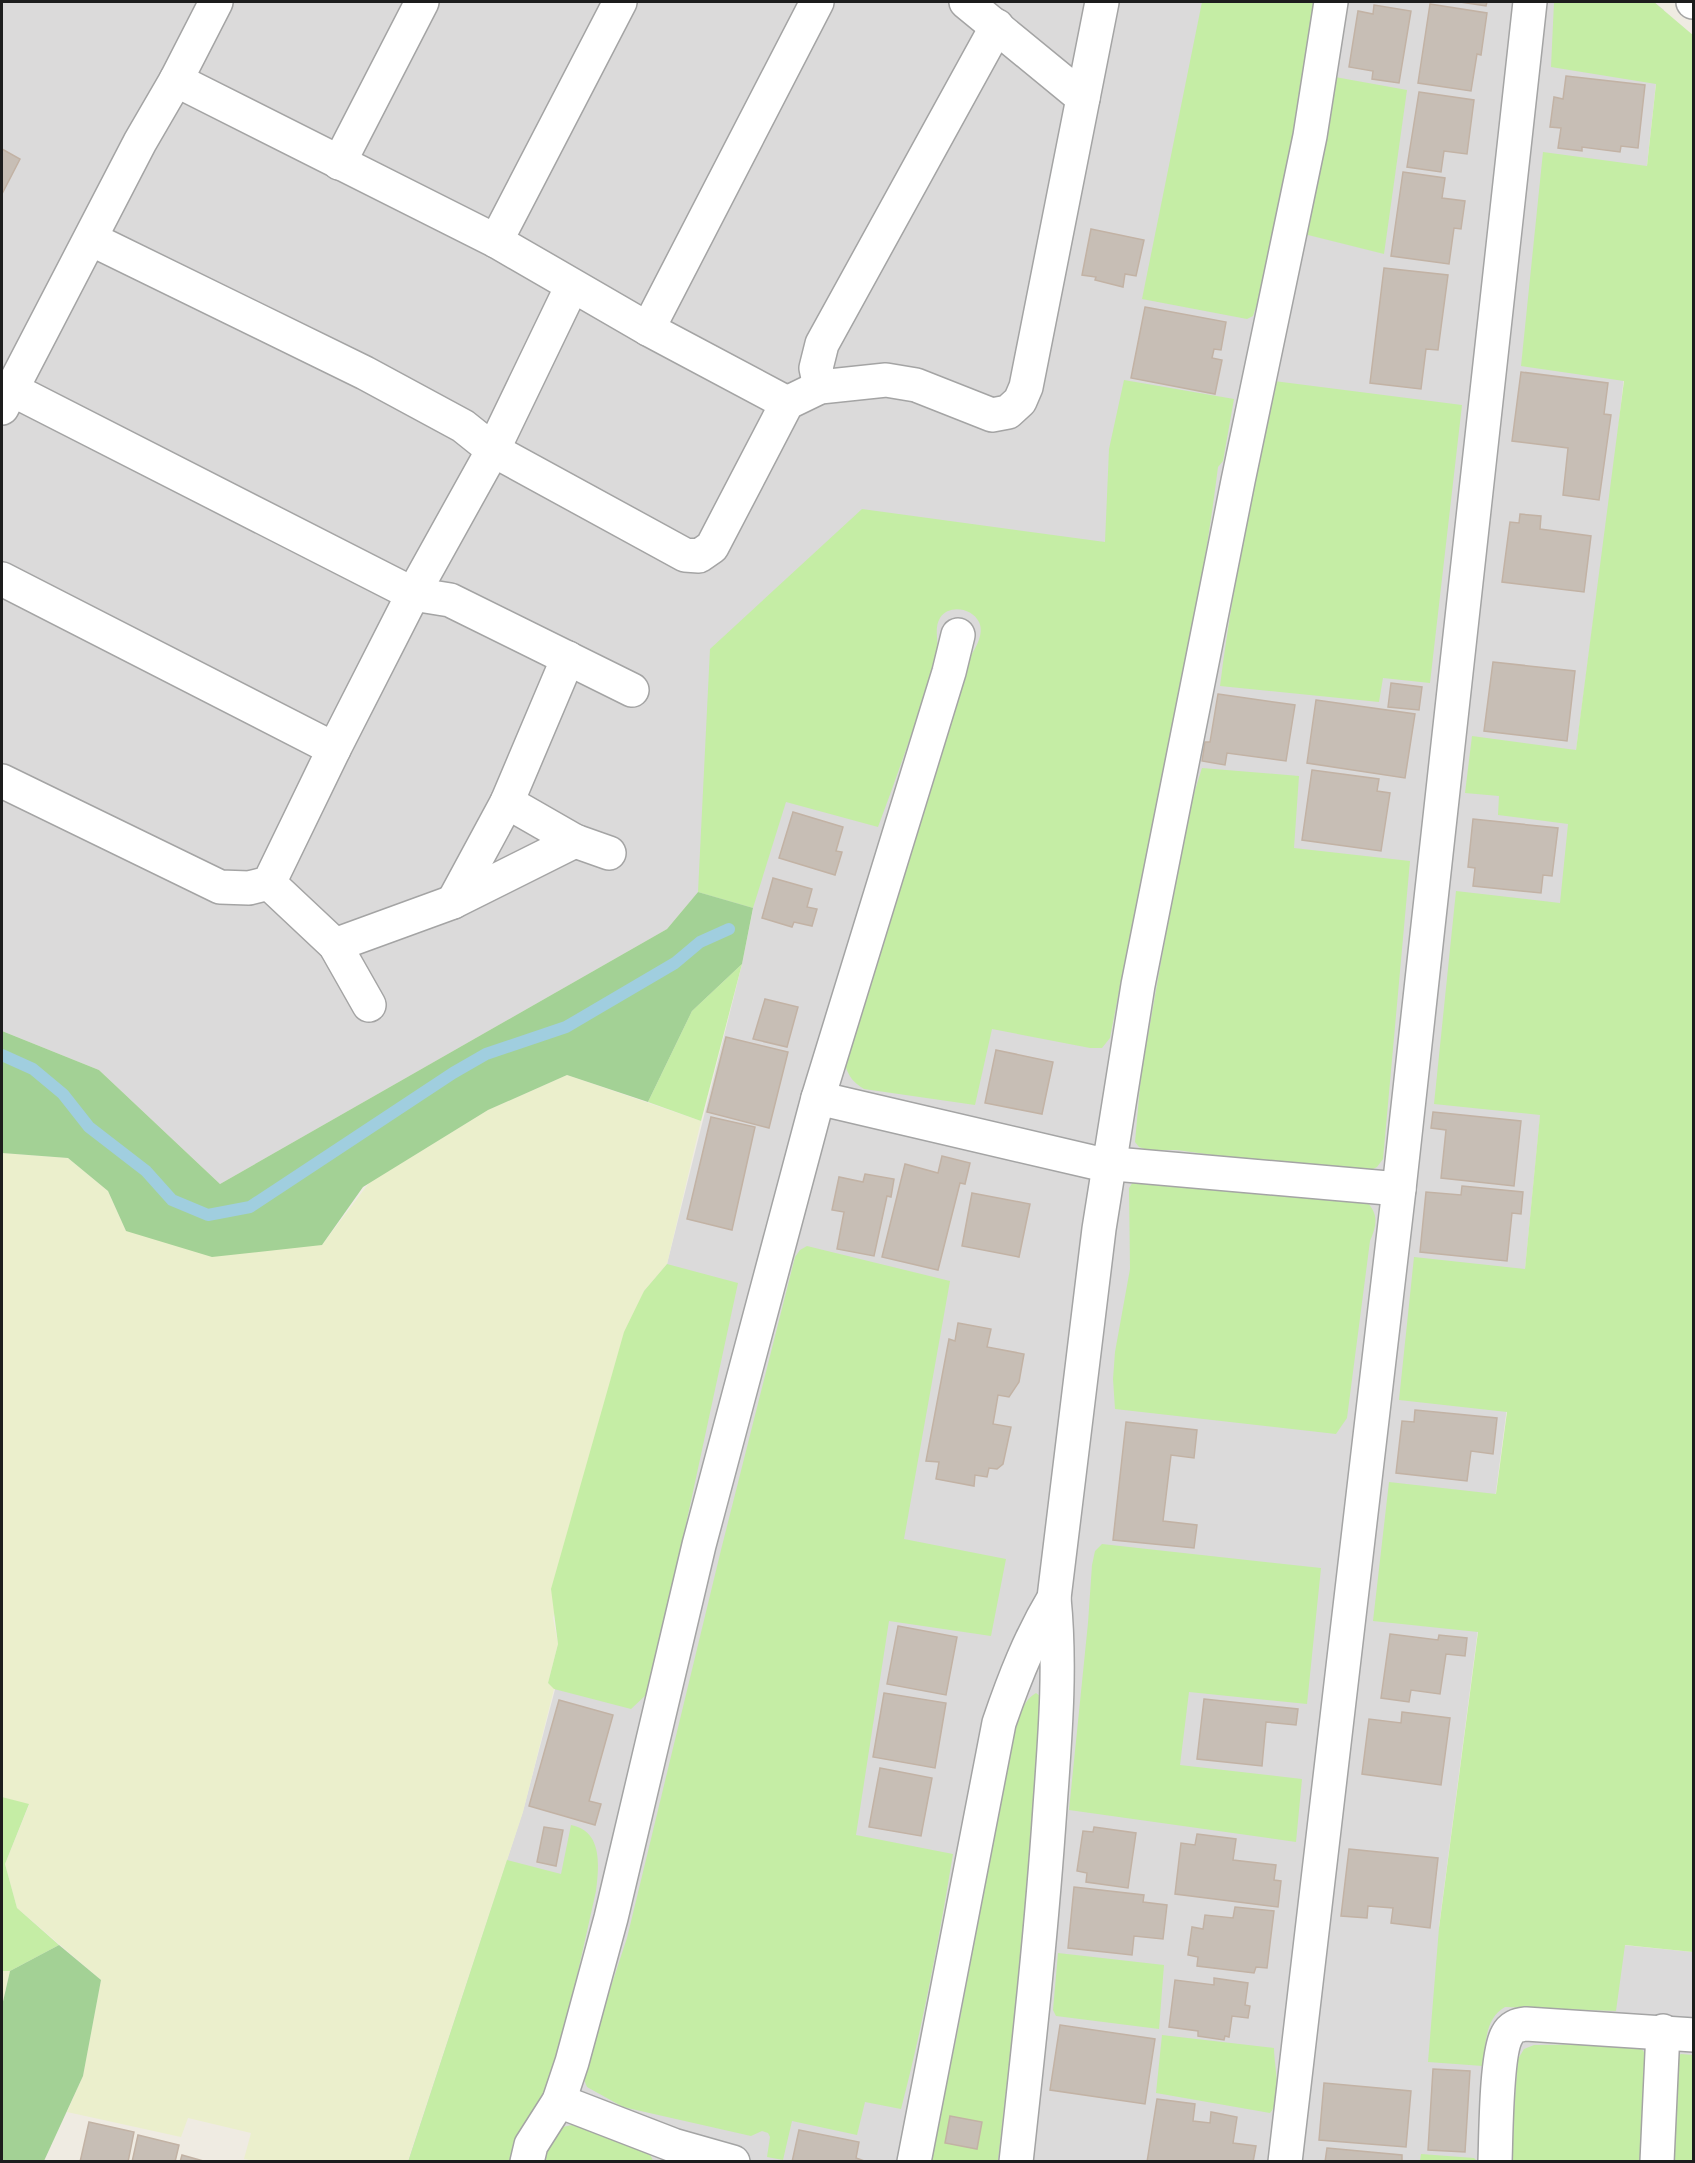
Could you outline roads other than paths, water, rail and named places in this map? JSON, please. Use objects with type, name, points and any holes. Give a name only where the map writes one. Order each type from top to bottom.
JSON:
[{"type":"street","points":[[216,2],[6,398],[413,594],[450,600],[632,690]]},
{"type":"street","points":[[339,163],[422,2]]},
{"type":"street","points":[[496,241],[620,2]]},
{"type":"street","points":[[648,329],[817,2]]},
{"type":"street","points":[[966,2],[1083,98]]},
{"type":"street","points":[[91,239],[365,373],[463,426],[493,450],[685,555],[699,556],[712,547],[787,403],[820,387],[886,380],[916,385],[992,415],[1008,412],[1020,401],[1026,387],[1102,2]]},
{"type":"street","points":[[1017,2162],[1044,1898],[1056,1729],[1058,1636],[1054,1598],[1099,1229],[1138,985],[1238,481],[1310,136],[1331,2]]},
{"type":"street","points":[[1285,2162],[1399,1189],[1530,2]]},
{"type":"street","points":[[820,387],[816,368],[822,344],[997,26]]},
{"type":"street","points":[[176,80],[496,241],[648,329],[787,403]]},
{"type":"street","points":[[269,883],[413,594],[493,450],[572,286]]},
{"type":"street","points":[[2,579],[334,749]]},
{"type":"street","points":[[526,2162],[531,2145],[559,2101],[572,2062],[611,1918],[699,1545],[818,1098],[949,672],[958,635]]},
{"type":"street","points":[[453,902],[507,802],[568,658]]},
{"type":"street","points":[[2,781],[220,887],[249,888],[269,883]]},
{"type":"street","points":[[507,802],[574,841],[609,853]]},
{"type":"street","points":[[335,945],[453,902],[574,841]]},
{"type":"street","points":[[269,883],[335,945],[369,1005]]},
{"type":"street","points":[[818,1098],[1074,1159],[1399,1189]]},
{"type":"street","points":[[914,2162],[999,1723],[1015,1676],[1039,1623],[1054,1598]]},
{"type":"street","points":[[1495,2162],[1503,2044],[1511,2029],[1519,2024],[1678,2033],[1657,2162]]},
{"type":"street","points":[[559,2101],[671,2153],[733,2162]]},
{"type":"waterway","points":[[2,1055],[33,1069],[63,1094],[89,1127],[146,1171],[172,1200],[208,1215],[250,1207],[453,1073],[486,1054],[566,1027],[675,963],[700,942],[729,929]]}]
